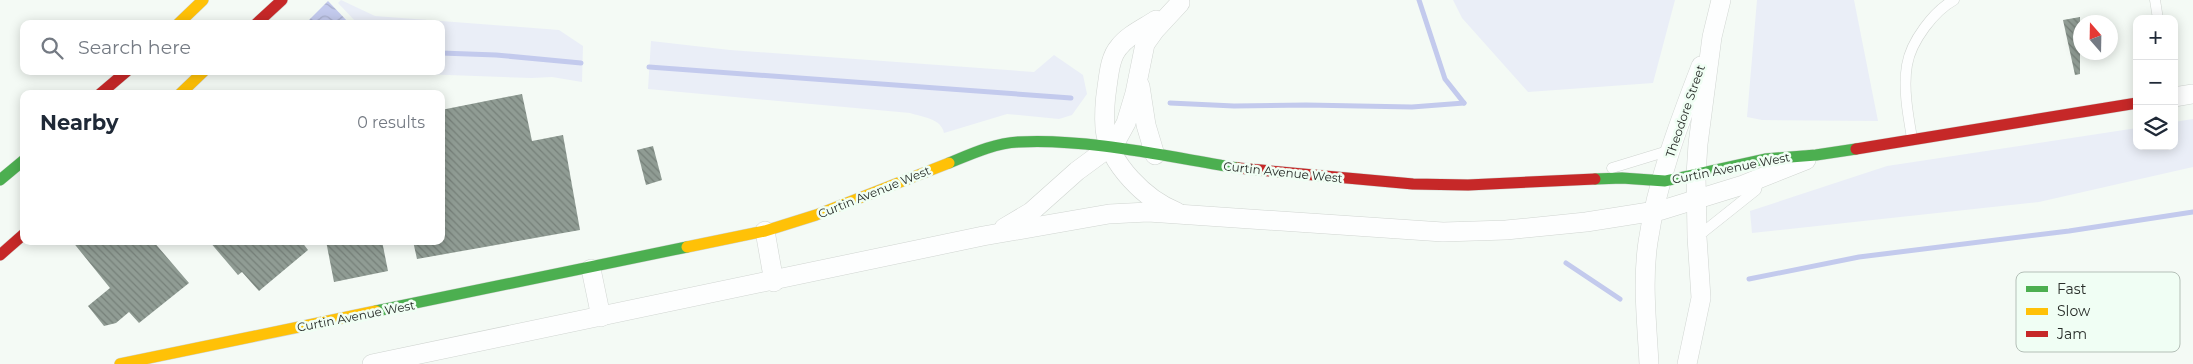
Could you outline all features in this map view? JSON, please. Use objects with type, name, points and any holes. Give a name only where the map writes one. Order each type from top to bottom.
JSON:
[{"type":"main road","points":[[182,20],[203,0]]},
{"type":"main road","points":[[260,20],[282,0]]},
{"type":"main road","points":[[105,90],[121,75]]},
{"type":"main road","points":[[184,90],[200,75]]},
{"type":"main road","name":"Curtin Avenue West","points":[[120,364],[591,269],[765,231],[816,215],[966,155],[1007,143],[1050,142],[1110,148],[1260,171],[1413,184],[1468,185],[1627,178],[1662,181],[1765,159],[1785,156],[1816,156],[2133,104]]},
{"type":"main road","points":[[0,180],[20,163]]},
{"type":"main road","points":[[0,256],[20,238]]},
{"type":"street","name":"Theodore Street","points":[[1649,364],[1646,285],[1648,243],[1654,212],[1671,150],[1712,37],[1721,0]]},
{"type":"street","points":[[1155,155],[1150,143],[1141,98],[1143,50],[1147,40],[1182,1]]},
{"type":"street","points":[[1182,1],[1131,36],[1116,51],[1109,72],[1105,107],[1105,129],[1110,148],[1125,171],[1141,189],[1167,207],[1190,216]]},
{"type":"street","name":"Theodore Street","points":[[1687,364],[1701,302],[1696,175],[1712,37]]},
{"type":"street","points":[[983,236],[1022,218],[1077,171],[1110,148],[1119,138],[1128,116],[1141,67]]},
{"type":"street","points":[[2178,96],[2193,94]]},
{"type":"street","name":"Curtin Avenue West","points":[[372,364],[774,282],[983,236],[1109,214],[1136,212],[1458,232],[1554,225],[1654,212],[1696,201],[1790,168],[1816,156]]},
{"type":"street","points":[[765,231],[774,282]]},
{"type":"street","points":[[591,269],[601,318]]},
{"type":"lane","points":[[1912,139],[1908,112],[1907,64],[1912,49],[1922,32],[1934,17],[1954,0]]},
{"type":"lane","points":[[2154,0],[2157,15]]},
{"type":"lane","points":[[1598,179],[1610,168],[1671,150]]},
{"type":"lane","points":[[1697,237],[1756,190],[1759,178]]},
{"type":"shaded area","points":[[341,0],[375,16],[428,20],[354,20],[338,3]]},
{"type":"shaded area","points":[[1453,0],[1675,0],[1653,83],[1528,92],[1462,18]]},
{"type":"shaded area","points":[[1757,0],[1854,0],[1878,121],[1762,120],[1747,117]]},
{"type":"shaded area","points":[[445,21],[559,30],[583,46],[582,82],[552,77],[445,75]]},
{"type":"shaded area","points":[[651,41],[730,50],[1034,72],[1054,55],[1083,75],[1087,94],[1072,115],[1059,119],[1007,114],[944,133],[935,121],[910,113],[648,89]]},
{"type":"shaded area","points":[[2193,119],[2193,167],[2039,202],[1752,233],[1750,211],[1887,166],[2133,129],[2133,150],[2178,150],[2178,121]]},
{"type":"water","points":[[328,1],[346,20],[309,20]]},
{"type":"building","points":[[2073,18],[2073,60],[2080,60],[2080,74],[2075,75],[2063,20]]},
{"type":"building","points":[[522,94],[532,141],[563,135],[580,230],[417,259],[414,245],[445,245],[445,109]]},
{"type":"building","points":[[653,146],[662,180],[646,185],[637,150]]},
{"type":"building","points":[[75,245],[156,245],[189,283],[139,323],[129,312],[116,323],[104,326],[88,306],[110,288]]},
{"type":"building","points":[[212,245],[304,245],[308,250],[259,291],[242,272],[238,275]]},
{"type":"building","points":[[327,245],[383,245],[388,271],[334,282]]},
{"type":"waterway","points":[[1419,0],[1445,79],[1464,103]]},
{"type":"waterway","points":[[445,53],[496,55],[581,63]]},
{"type":"waterway","points":[[649,67],[1071,98]]},
{"type":"waterway","points":[[1170,103],[1234,106],[1412,107],[1464,103]]},
{"type":"waterway","points":[[1749,279],[1859,257],[2069,231],[2193,212]]},
{"type":"waterway","points":[[1566,263],[1620,299]]},
{"type":"traffic: fast","points":[[949,163],[1001,144],[1044,142],[1128,149],[1238,168]]},
{"type":"traffic: fast","points":[[1595,179],[1622,178],[1665,181],[1765,159],[1816,155],[1856,149]]},
{"type":"traffic: fast","points":[[0,180],[20,163]]},
{"type":"traffic: fast","points":[[376,311],[687,247]]},
{"type":"traffic: slow","points":[[182,20],[203,0]]},
{"type":"traffic: slow","points":[[184,90],[200,75]]},
{"type":"traffic: slow","points":[[687,247],[765,231],[816,215],[949,163]]},
{"type":"traffic: slow","points":[[120,364],[376,311]]},
{"type":"traffic: jam","points":[[260,20],[282,0]]},
{"type":"traffic: jam","points":[[105,90],[122,75]]},
{"type":"traffic: jam","points":[[1856,149],[2133,104]]},
{"type":"traffic: jam","points":[[1238,168],[1413,184],[1468,185],[1595,179]]},
{"type":"traffic: jam","points":[[0,255],[20,238]]}]
